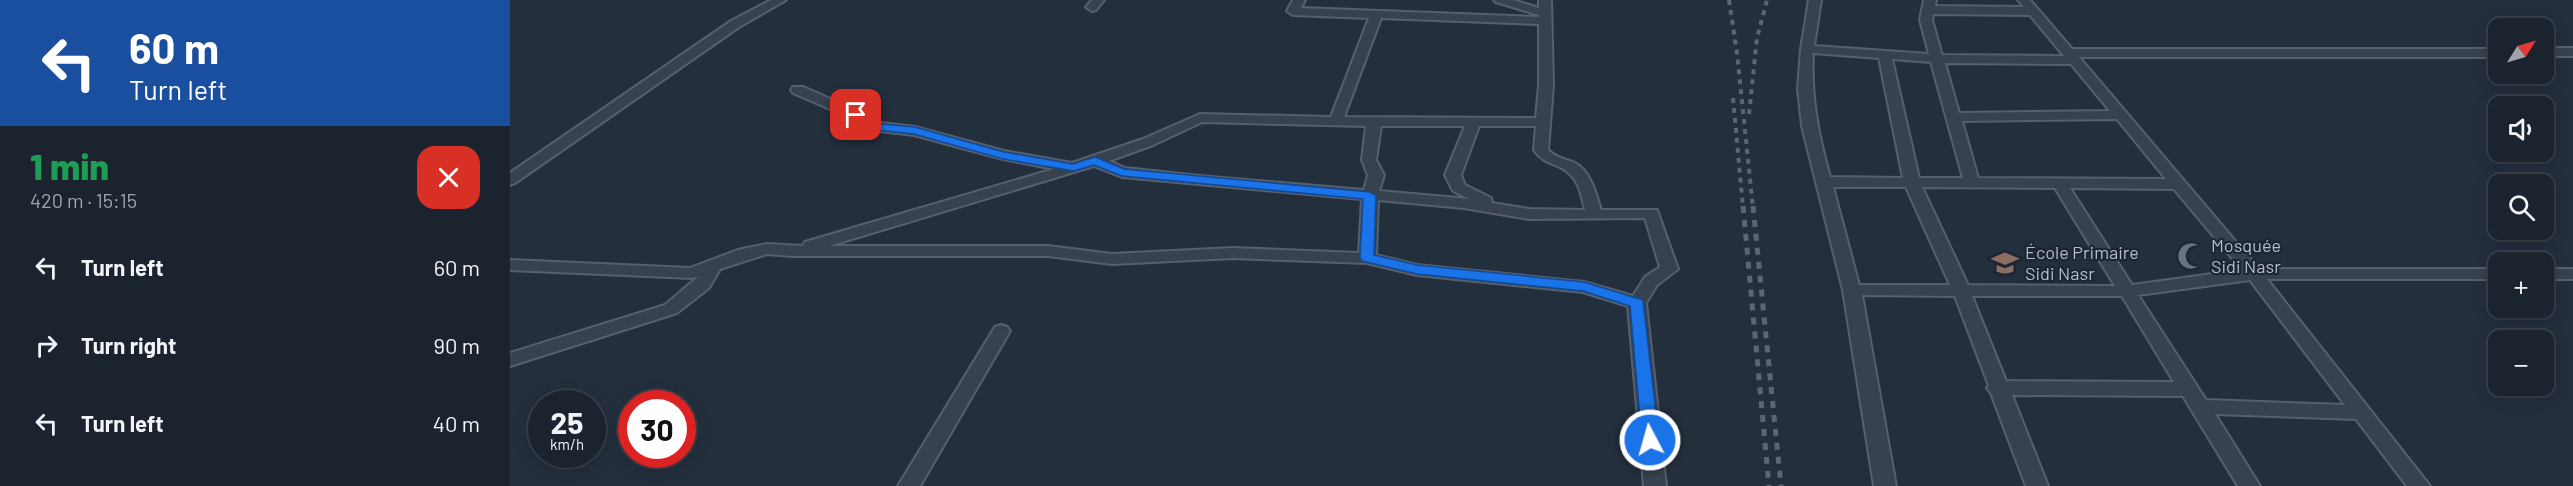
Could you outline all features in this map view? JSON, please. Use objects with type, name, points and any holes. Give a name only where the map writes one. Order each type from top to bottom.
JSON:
[{"type":"street","points":[[510,180],[735,24],[780,0]]},
{"type":"street","points":[[1299,0],[1293,11],[1376,14],[1545,11]]},
{"type":"street","points":[[1500,0],[1545,11]]},
{"type":"street","points":[[1815,0],[1807,49],[1805,88],[1809,126],[1852,290],[1885,486]]},
{"type":"street","points":[[1972,183],[1956,117],[1926,20],[1928,5],[2029,5],[2253,274],[2419,486]]},
{"type":"street","points":[[1545,11],[1546,85],[1541,150],[1543,154],[1579,174],[1595,215]]},
{"type":"street","points":[[1336,121],[1376,14]]},
{"type":"street","points":[[1807,49],[1938,59],[2488,53]]},
{"type":"street","points":[[2554,52],[2573,52]]},
{"type":"street","points":[[1885,56],[1912,183],[1961,289],[1997,388],[2037,486]]},
{"type":"street","points":[[798,90],[856,115],[868,126],[915,131],[993,153],[1074,167]]},
{"type":"street","points":[[1956,117],[2119,115]]},
{"type":"street","points":[[793,251],[1095,161],[1148,142],[1200,118],[1374,122],[1542,122]]},
{"type":"street","points":[[1366,258],[1370,196],[1377,175],[1369,160],[1374,122]]},
{"type":"street","points":[[1474,122],[1453,176],[1458,188],[1466,193],[1529,214],[1652,213],[1669,269],[1651,281],[1637,303],[1655,486]]},
{"type":"street","points":[[1095,161],[1122,172],[1510,209]]},
{"type":"street","points":[[1822,182],[2177,184]]},
{"type":"street","points":[[2059,182],[2249,486]]},
{"type":"street","points":[[510,265],[692,273],[767,249],[793,251],[1048,251],[1112,259],[1233,253],[1366,258],[1417,270],[1584,287],[1637,303]]},
{"type":"street","points":[[510,360],[671,309],[704,284],[713,266]]},
{"type":"street","points":[[1852,290],[2127,291],[2253,274],[2488,274]]},
{"type":"street","points":[[2554,274],[2573,274]]},
{"type":"street","points":[[909,486],[1001,331]]},
{"type":"street","points":[[1997,388],[2187,390]]},
{"type":"street","points":[[2199,407],[2361,412]]},
{"type":"railway","points":[[1729,0],[1737,53],[1753,208]]},
{"type":"railway","points":[[1749,114],[1757,38],[1767,0]]},
{"type":"railway","points":[[1733,98],[1743,208]]},
{"type":"railway","points":[[1743,206],[1769,486]]},
{"type":"railway","points":[[1753,206],[1781,486]]},
{"type":"place","name":"Mosquée Sidi Nasr","points":[[2191,256]]},
{"type":"place","name":"École Primaire Sidi Nasr","points":[[2005,263]]},
{"type":"route","points":[[856,115],[868,126],[915,131],[1003,155],[1074,167],[1095,161],[1112,170],[1122,172],[1370,196],[1366,258],[1417,270],[1584,287],[1637,303],[1650,440]]}]
